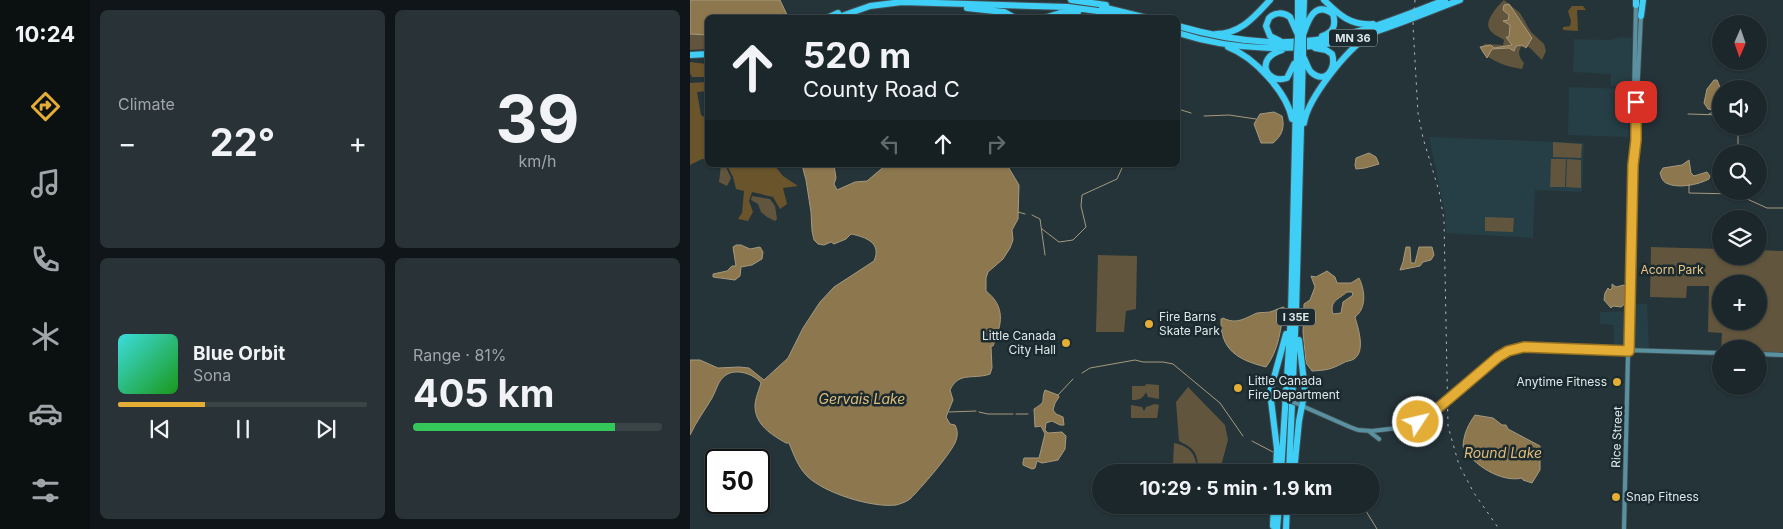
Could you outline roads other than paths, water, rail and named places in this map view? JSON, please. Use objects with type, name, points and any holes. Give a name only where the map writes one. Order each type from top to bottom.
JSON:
[{"type":"highway","points":[[836,15],[866,5],[897,0]]},
{"type":"highway","points":[[938,0],[1085,5],[1110,8],[1136,15]]},
{"type":"highway","points":[[844,15],[879,4],[947,0]]},
{"type":"highway","points":[[1071,0],[1116,8],[1138,15]]},
{"type":"highway","points":[[1200,33],[1222,34],[1237,30],[1249,22],[1270,0]]},
{"type":"highway","name":"I 35E","points":[[1282,464],[1293,313],[1301,136],[1301,55],[1298,0]]},
{"type":"highway","name":"I 35E","points":[[1300,34],[1304,0]]},
{"type":"highway","points":[[1324,0],[1338,14],[1352,22],[1372,24],[1394,22]]},
{"type":"highway","name":"MN 36","points":[[1180,34],[1213,42],[1254,47],[1309,44],[1354,38],[1446,0]]},
{"type":"highway","name":"MN 36","points":[[1394,22],[1460,0]]},
{"type":"highway","points":[[915,1],[1068,7],[1117,15]]},
{"type":"highway","points":[[915,1],[1004,12],[1010,15]]},
{"type":"highway","points":[[1638,1],[1641,16]]},
{"type":"highway","points":[[1293,45],[1276,40],[1270,36],[1267,30],[1267,22],[1271,16],[1277,13],[1287,15],[1300,34],[1313,12],[1318,9],[1324,9],[1333,14],[1334,30],[1309,44]]},
{"type":"highway","points":[[1053,15],[1074,11],[1117,15]]},
{"type":"highway","points":[[1301,136],[1305,117],[1312,99],[1353,49],[1370,36],[1394,22]]},
{"type":"highway","name":"MN 36","points":[[1180,27],[1200,33],[1244,41],[1293,45]]},
{"type":"highway","points":[[1213,42],[1243,54],[1280,90],[1288,103],[1291,113],[1295,142]]},
{"type":"highway","points":[[1293,45],[1274,53],[1268,58],[1265,66],[1271,77],[1277,80],[1287,78],[1301,55],[1314,74],[1324,76],[1332,71],[1334,65],[1332,54],[1309,44]]},
{"type":"highway","name":"I 35E","points":[[1289,464],[1295,142],[1301,55]]},
{"type":"highway","points":[[690,56],[705,57]]},
{"type":"highway","points":[[1276,464],[1277,449],[1270,392],[1293,313]]},
{"type":"highway","points":[[1293,313],[1304,382],[1295,464]]},
{"type":"highway","points":[[1273,529],[1274,514]]},
{"type":"highway","points":[[1278,529],[1279,514]]},
{"type":"main road","name":"Rice Street","points":[[1624,529],[1633,94],[1638,1]]},
{"type":"main road","name":"Rice Street","points":[[1633,165],[1636,140],[1641,16]]},
{"type":"main road","points":[[1365,431],[1402,427],[1423,419],[1498,357],[1508,351],[1528,347],[1712,353]]},
{"type":"main road","points":[[1767,354],[1783,355]]},
{"type":"main road","points":[[1270,392],[1350,427],[1373,433],[1379,439]]},
{"type":"water","points":[[690,0],[780,0],[787,15],[705,15],[705,35],[690,34]]},
{"type":"water","points":[[1509,4],[1532,38],[1526,48],[1522,45],[1516,46],[1514,51],[1509,48],[1492,49],[1487,58],[1480,47],[1491,45],[1494,48],[1512,45],[1506,37],[1509,37],[1510,25],[1503,21],[1508,20],[1509,15],[1503,10],[1504,5]]},
{"type":"water","points":[[1712,83],[1712,110],[1708,109],[1704,103],[1707,89]]},
{"type":"water","points":[[1274,112],[1282,116],[1282,131],[1273,143],[1261,143],[1254,124],[1260,114]]},
{"type":"water","points":[[1369,153],[1376,157],[1379,164],[1356,169],[1356,158]]},
{"type":"water","points":[[1689,160],[1691,173],[1694,176],[1707,172],[1710,176],[1709,179],[1682,186],[1671,185],[1664,181],[1660,173],[1663,168],[1682,165]]},
{"type":"water","name":"Gervais Lake","points":[[803,167],[834,167],[836,178],[834,184],[837,190],[855,182],[867,181],[884,167],[1008,167],[1019,185],[1018,219],[1012,230],[1013,240],[1003,259],[988,272],[986,278],[986,291],[997,303],[1000,316],[999,330],[993,346],[991,346],[992,368],[990,374],[962,378],[954,384],[950,390],[953,400],[946,417],[950,424],[956,427],[957,438],[955,443],[941,464],[915,494],[898,505],[874,504],[849,498],[825,488],[807,476],[799,465],[789,443],[770,433],[761,424],[756,413],[755,403],[761,383],[745,373],[730,373],[721,379],[690,435],[690,360],[700,360],[718,368],[749,368],[764,380],[788,358],[803,328],[820,302],[834,287],[874,261],[876,250],[874,245],[862,237],[851,234],[846,239],[834,244],[831,242],[824,245],[818,244],[814,240]]},
{"type":"water","points":[[736,245],[750,249],[760,247],[763,252],[762,259],[752,265],[741,267],[740,276],[735,280],[713,277],[713,274],[727,271],[732,266],[736,266],[733,247]]},
{"type":"water","points":[[1406,247],[1410,247],[1411,263],[1415,263],[1419,247],[1432,247],[1434,255],[1431,260],[1423,262],[1420,266],[1400,270]]},
{"type":"water","points":[[1327,271],[1335,277],[1337,283],[1351,283],[1359,278],[1363,288],[1364,299],[1362,309],[1355,317],[1360,339],[1358,355],[1353,360],[1331,368],[1312,371],[1306,363],[1303,332],[1304,304],[1310,300],[1315,287],[1311,276],[1316,277]],"holes":[[[1347,292],[1352,292],[1353,295],[1343,302],[1341,313],[1333,314],[1332,306],[1334,303]]]},
{"type":"water","points":[[1612,284],[1616,287],[1624,285],[1626,287],[1626,303],[1621,307],[1613,306],[1611,308],[1604,300],[1605,293],[1608,288],[1610,290],[1612,288]]},
{"type":"water","points":[[1284,307],[1277,346],[1266,367],[1239,357],[1227,346],[1221,330],[1221,319],[1237,321],[1257,313],[1271,312]]},
{"type":"water","points":[[1045,390],[1058,395],[1059,397],[1053,410],[1056,414],[1063,417],[1064,425],[1052,421],[1046,423],[1045,430],[1048,433],[1062,432],[1066,436],[1065,449],[1058,460],[1042,463],[1037,461],[1035,468],[1032,469],[1023,465],[1023,462],[1024,458],[1039,458],[1045,434],[1041,426],[1035,427],[1034,409],[1041,404]]},
{"type":"water","name":"Round Lake","points":[[1475,415],[1493,418],[1502,425],[1506,425],[1508,429],[1540,446],[1540,470],[1532,483],[1522,478],[1506,478],[1488,471],[1467,453],[1463,446],[1464,437]]},
{"type":"waterway","points":[[1180,110],[1191,113]]},
{"type":"waterway","points":[[1688,114],[1712,115]]},
{"type":"waterway","points":[[1204,116],[1229,115],[1256,119]]},
{"type":"waterway","points":[[1738,135],[1738,145]]},
{"type":"waterway","points":[[1042,229],[1059,242],[1073,240],[1086,227],[1081,206],[1082,195],[1117,179],[1122,167]]},
{"type":"waterway","points":[[1689,185],[1689,193],[1736,194],[1767,208],[1783,208]]},
{"type":"waterway","points":[[1018,212],[1025,214]]},
{"type":"waterway","points":[[1032,215],[1040,219],[1045,255]]},
{"type":"waterway","points":[[1082,373],[1090,368],[1135,360],[1173,364],[1220,403],[1243,436]]},
{"type":"waterway","points":[[1058,395],[1073,379]]},
{"type":"waterway","points":[[949,412],[976,411]]},
{"type":"waterway","points":[[979,412],[1013,414]]},
{"type":"waterway","points":[[1016,414],[1028,414]]},
{"type":"waterway","points":[[1252,441],[1273,452]]},
{"type":"waterway","points":[[1368,514],[1377,529]]},
{"type":"railway","points":[[1415,0],[1413,25],[1418,113],[1423,138],[1439,191],[1444,220],[1448,426],[1459,465],[1474,493],[1499,529]]},
{"type":"place","name":"Fire Barns Skate Park","points":[[1149,324]]},
{"type":"place","name":"Little Canada City Hall","points":[[1066,343]]},
{"type":"place","name":"Anytime Fitness","points":[[1617,382]]},
{"type":"place","name":"Little Canada Fire Department","points":[[1238,388]]},
{"type":"place","name":"Snap Fitness","points":[[1616,497]]},
{"type":"park label","name":"Acorn Park","points":[[1672,270]]}]
